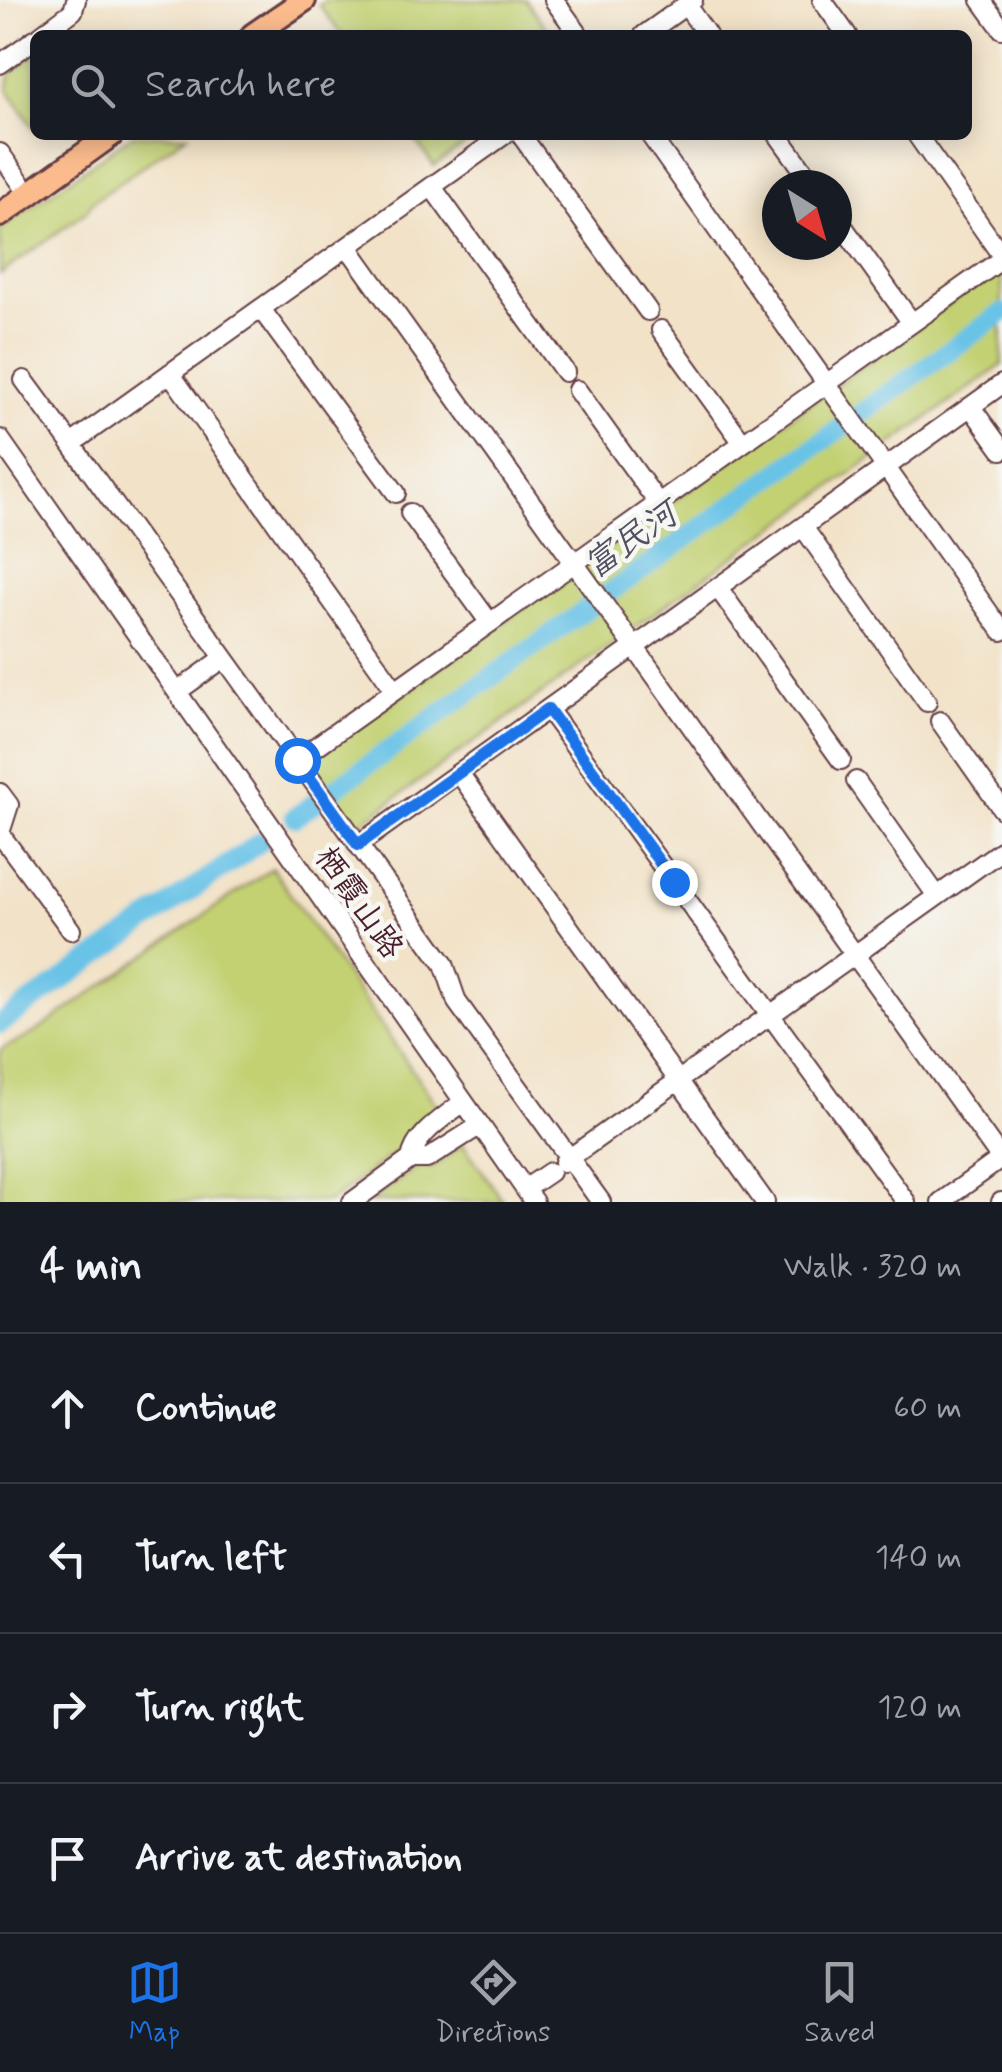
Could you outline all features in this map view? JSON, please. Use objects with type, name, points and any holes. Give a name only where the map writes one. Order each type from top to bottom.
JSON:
[{"type":"main road","points":[[243,30],[286,0]]},
{"type":"main road","points":[[261,30],[304,0]]},
{"type":"main road","points":[[0,215],[88,140]]},
{"type":"main road","points":[[0,201],[103,140]]},
{"type":"street","points":[[48,30],[74,11],[76,0]]},
{"type":"street","points":[[554,0],[575,30]]},
{"type":"street","points":[[822,0],[843,30]]},
{"type":"street","points":[[981,0],[1002,29]]},
{"type":"street","points":[[651,30],[689,2],[705,30]]},
{"type":"street","points":[[0,64],[30,43]]},
{"type":"street","points":[[72,444],[497,140]]},
{"type":"street","points":[[525,140],[648,311]]},
{"type":"street","points":[[654,140],[1002,630]]},
{"type":"street","points":[[782,140],[803,170]]},
{"type":"street","points":[[297,760],[1002,258],[920,140]]},
{"type":"street","points":[[0,153],[26,189]]},
{"type":"street","points":[[432,187],[564,372]]},
{"type":"street","points":[[852,239],[912,324]]},
{"type":"street","points":[[348,247],[1001,1159],[941,1202]]},
{"type":"street","points":[[261,308],[396,493]]},
{"type":"street","points":[[661,330],[742,443]]},
{"type":"street","points":[[170,373],[395,690]]},
{"type":"street","points":[[24,380],[444,964],[457,1002],[561,1164],[601,1202]]},
{"type":"street","points":[[358,845],[1002,384]]},
{"type":"street","points":[[577,390],[658,503]]},
{"type":"street","points":[[970,407],[1002,450]]},
{"type":"street","name":"栖霞山路","points":[[0,439],[529,1196]]},
{"type":"street","points":[[410,513],[490,622]]},
{"type":"street","points":[[803,527],[926,702]]},
{"type":"street","points":[[718,588],[841,760]]},
{"type":"street","points":[[178,691],[224,658]]},
{"type":"street","points":[[548,709],[674,882]]},
{"type":"street","points":[[940,721],[1002,809]]},
{"type":"street","points":[[458,773],[764,1202]]},
{"type":"street","points":[[856,782],[937,896]]},
{"type":"street","points":[[0,793],[9,805],[0,834],[71,930]]},
{"type":"street","points":[[529,1196],[561,1164],[1000,855]]},
{"type":"street","points":[[687,900],[906,1202]]},
{"type":"street","points":[[410,1159],[423,1136],[463,1102]]},
{"type":"street","points":[[352,1202],[410,1159],[427,1159],[480,1126]]},
{"type":"green space","points":[[326,0],[526,0],[547,30],[338,30],[319,5]]},
{"type":"green space","points":[[30,58],[30,123],[8,90],[10,74]]},
{"type":"green space","points":[[125,140],[180,140],[0,274],[0,229]]},
{"type":"green space","points":[[416,140],[471,140],[434,166]]},
{"type":"green space","points":[[1002,266],[1002,365],[358,825],[350,821],[313,767],[319,754]]},
{"type":"green space","points":[[272,868],[437,1106],[399,1149],[330,1202],[0,1202],[0,1050],[34,1033]]},
{"type":"green space","points":[[463,1144],[504,1202],[370,1202],[419,1165],[432,1168]]},
{"type":"waterway","name":"富民河","points":[[295,817],[1002,313]]},
{"type":"waterway","name":"富民河","points":[[0,1024],[260,842]]},
{"type":"route","points":[[297,760],[358,845],[548,709],[674,882]]}]
